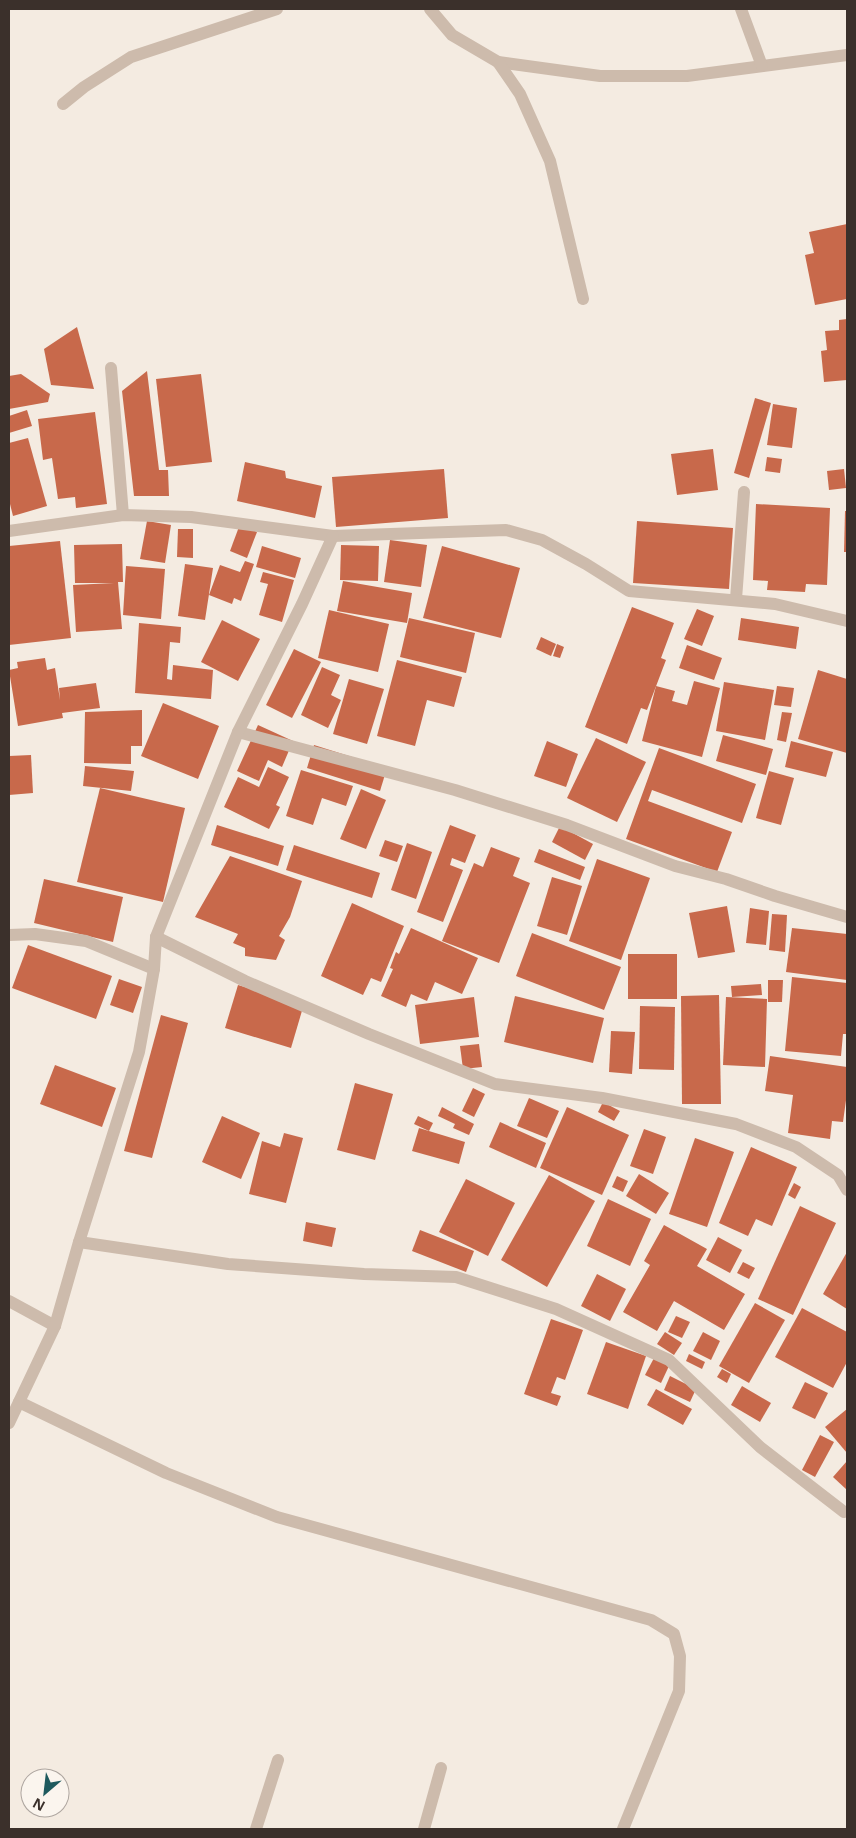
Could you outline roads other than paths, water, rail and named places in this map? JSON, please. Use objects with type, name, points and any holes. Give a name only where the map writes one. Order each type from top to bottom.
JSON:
[{"type":"street","points":[[63,104],[84,86],[131,57],[277,9]]},
{"type":"street","points":[[430,9],[452,35],[498,62],[600,76],[687,76],[847,55]]},
{"type":"street","points":[[741,9],[762,66]]},
{"type":"street","points":[[498,62],[520,94],[550,161],[583,299]]},
{"type":"street","points":[[111,368],[124,515]]},
{"type":"street","points":[[736,599],[744,492]]},
{"type":"street","points":[[9,532],[124,515],[192,517],[333,536],[506,530],[542,540],[586,564],[628,591],[736,599],[775,604],[847,621]]},
{"type":"street","points":[[9,1423],[55,1326],[79,1242],[139,1052],[154,969],[156,937],[238,732],[302,604],[333,536]]},
{"type":"street","points":[[238,732],[454,790],[567,825],[675,866],[726,879],[775,896],[847,917]]},
{"type":"street","points":[[9,935],[35,934],[86,941],[154,969]]},
{"type":"street","points":[[156,937],[245,981],[369,1034],[495,1084],[602,1098],[736,1124],[796,1147],[838,1175],[847,1190]]},
{"type":"street","points":[[79,1242],[228,1264],[364,1274],[456,1277],[556,1309],[669,1360],[760,1447],[844,1512]]},
{"type":"street","points":[[9,1301],[55,1326]]},
{"type":"street","points":[[19,1402],[166,1473],[277,1517],[651,1620],[674,1634],[680,1656],[679,1691],[623,1829]]},
{"type":"street","points":[[256,1829],[278,1760]]},
{"type":"street","points":[[424,1829],[441,1768]]}]
